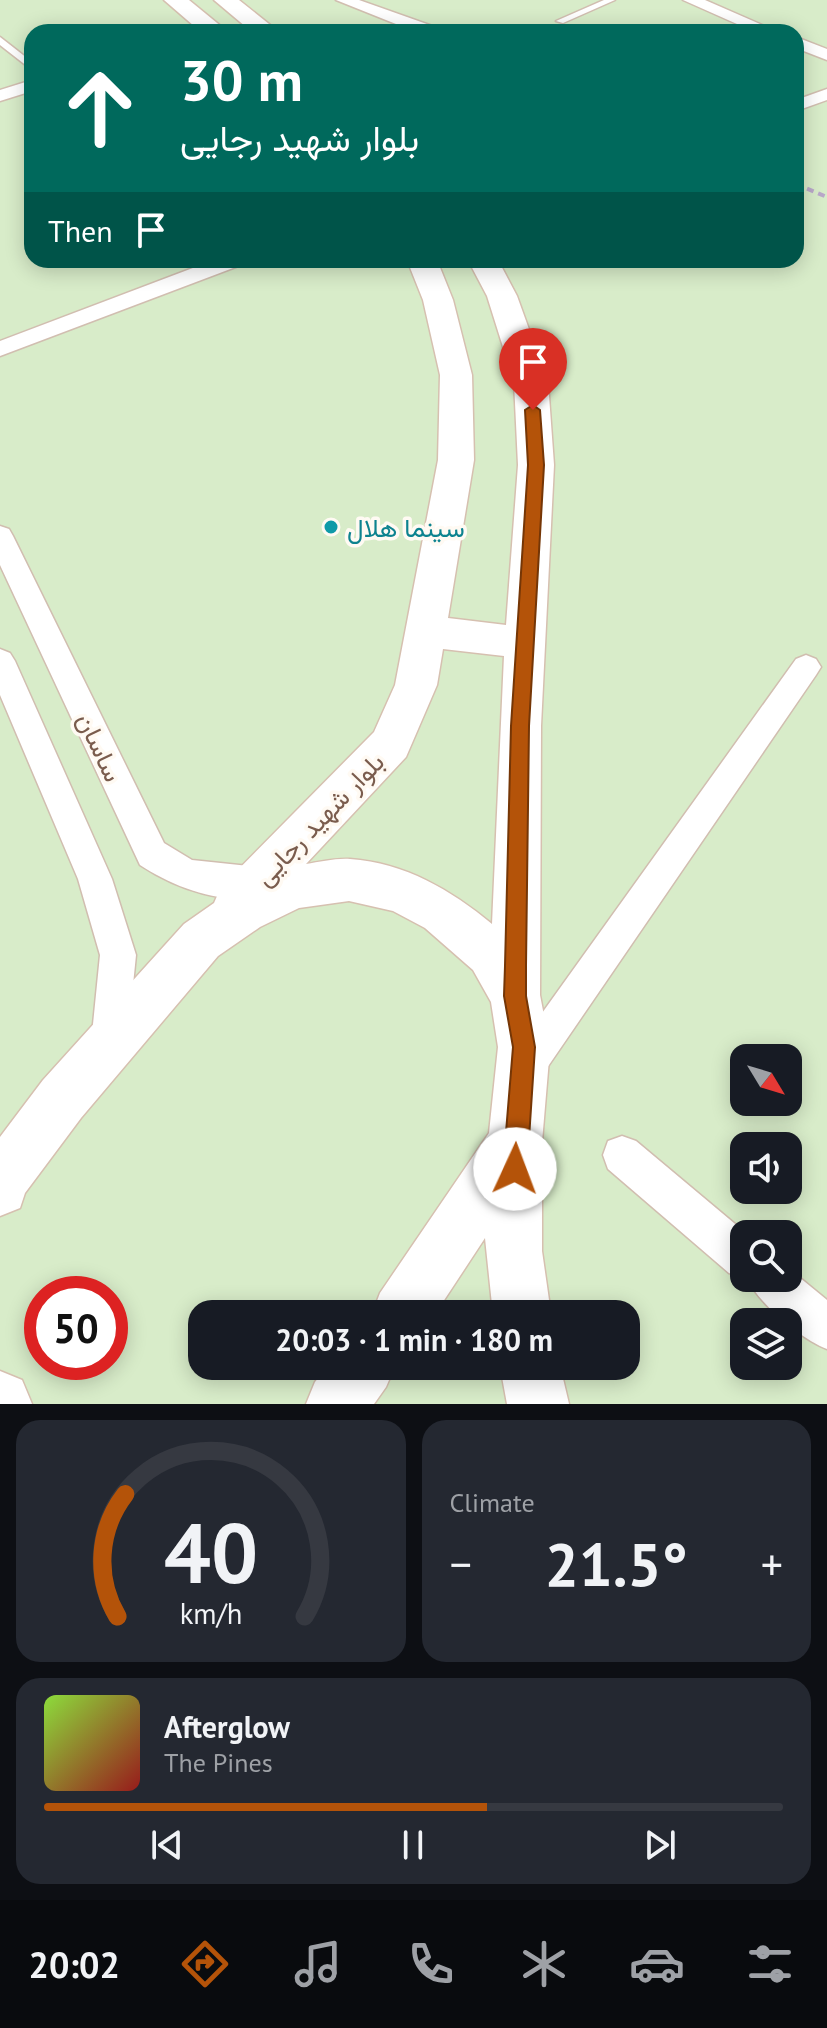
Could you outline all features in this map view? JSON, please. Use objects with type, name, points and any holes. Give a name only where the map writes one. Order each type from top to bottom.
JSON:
[{"type":"main road","points":[[175,0],[206,24]]},
{"type":"main road","points":[[225,0],[256,24]]},
{"type":"main road","name":"بلوار شهید رجایی","points":[[201,940],[391,744],[416,685],[456,460],[456,375],[438,300],[425,268]]},
{"type":"main road","points":[[487,268],[502,296],[531,382],[536,465],[520,726],[515,996],[524,1047],[515,1142],[513,1251],[520,1300]]},
{"type":"main road","points":[[426,631],[525,643]]},
{"type":"main road","points":[[2,1181],[62,1099],[201,940],[243,911],[295,887],[349,880],[401,891],[442,912],[490,953],[515,996]]},
{"type":"main road","points":[[410,1300],[515,1142]]},
{"type":"main road","points":[[337,1404],[355,1380]]},
{"type":"main road","points":[[533,1380],[538,1404]]},
{"type":"street","points":[[344,0],[410,24]]},
{"type":"street","points":[[692,0],[750,24]]},
{"type":"street","points":[[804,45],[827,55]]},
{"type":"street","points":[[0,96],[24,88]]},
{"type":"street","points":[[804,103],[827,94]]},
{"type":"street","points":[[0,349],[212,268]]},
{"type":"street","name":"ساسان","points":[[0,536],[152,854],[177,873],[206,880],[259,882]]},
{"type":"street","points":[[0,661],[95,879],[118,955],[109,1046]]},
{"type":"street","points":[[522,1073],[806,667]]},
{"type":"street","points":[[622,1155],[730,1246]]},
{"type":"street","points":[[785,1292],[827,1328]]},
{"type":"lane","points":[[560,21],[611,0]]},
{"type":"lane","points":[[0,40],[24,60]]},
{"type":"green space","points":[[0,0],[827,0],[827,1404],[0,1404]]},
{"type":"railway","points":[[804,187],[827,197]]},
{"type":"place","name":"سینما هلال","points":[[331,527]]},
{"type":"route","points":[[515,1169],[524,1047],[515,996],[515,966],[520,726],[536,465],[533,410]]}]
